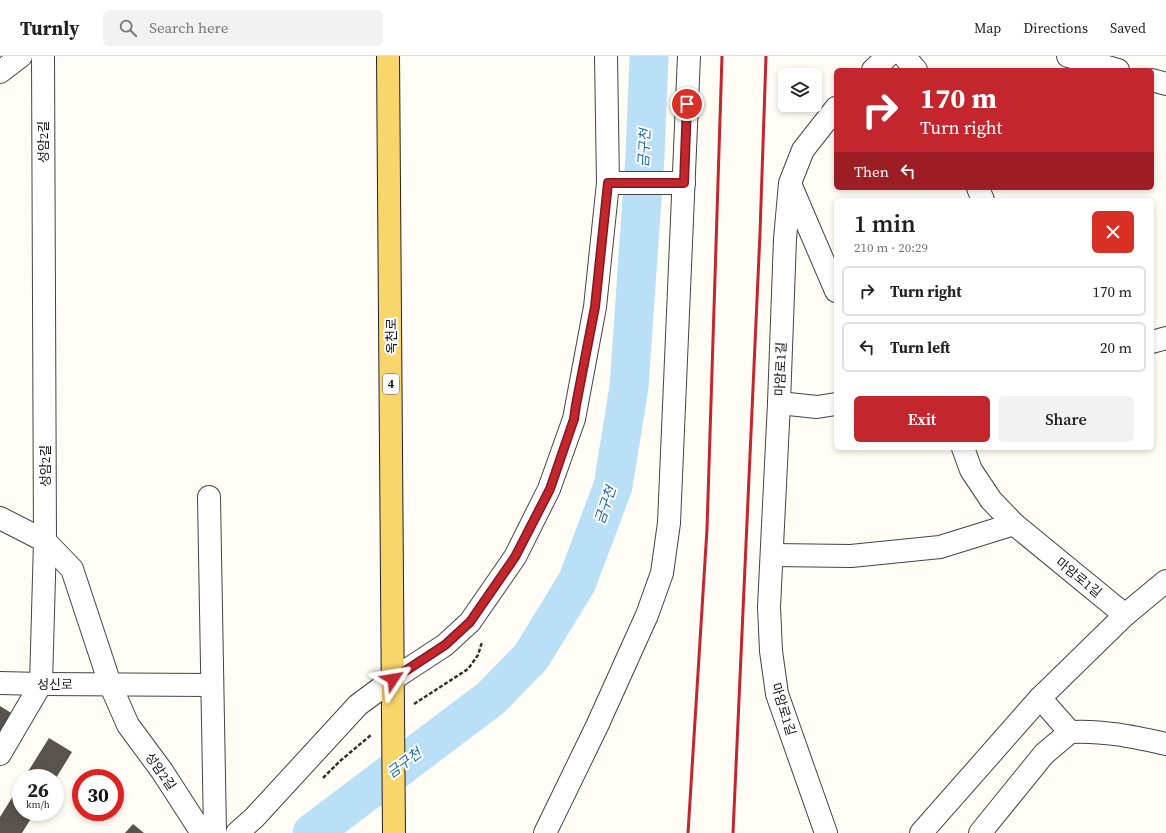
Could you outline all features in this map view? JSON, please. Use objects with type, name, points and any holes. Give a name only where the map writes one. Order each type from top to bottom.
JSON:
[{"type":"main road","name":"옥천로","points":[[388,56],[394,833]]},
{"type":"street","points":[[0,72],[21,56]]},
{"type":"street","name":"성암2길","points":[[43,56],[45,541],[72,569],[110,684],[128,725],[162,772],[202,833]]},
{"type":"street","points":[[237,833],[259,812],[358,705],[393,679],[445,645],[470,622],[515,557],[550,489],[574,419],[595,307],[608,183],[606,56]]},
{"type":"street","points":[[545,833],[597,726],[647,615],[662,573],[670,523],[689,56]]},
{"type":"street","points":[[875,68],[888,56]]},
{"type":"street","points":[[904,56],[914,68]]},
{"type":"street","points":[[1068,56],[1111,68]]},
{"type":"street","points":[[1154,81],[1166,84]]},
{"type":"street","name":"마암로1길","points":[[826,833],[777,694],[770,652],[769,607],[773,555],[784,238],[790,183],[803,150],[834,111]]},
{"type":"street","points":[[608,183],[684,183]]},
{"type":"street","points":[[790,183],[834,286]]},
{"type":"street","points":[[1154,341],[1166,338]]},
{"type":"street","points":[[779,403],[817,407],[834,404]]},
{"type":"street","name":"마암로1길","points":[[964,450],[972,470],[991,500],[1014,524],[1125,615]]},
{"type":"street","points":[[209,497],[211,685],[215,833]]},
{"type":"street","points":[[0,518],[45,541],[41,684],[0,754]]},
{"type":"street","points":[[773,555],[851,556],[940,547],[1014,524]]},
{"type":"street","points":[[921,833],[1042,701],[1125,615],[1166,581]]},
{"type":"street","name":"성신로","points":[[0,683],[211,685]]},
{"type":"street","points":[[1042,701],[1068,730],[1090,731],[1137,737],[1166,744]]},
{"type":"street","points":[[980,833],[1044,754],[1068,730]]},
{"type":"building","points":[[0,706],[13,714],[0,735]]},
{"type":"building","points":[[49,738],[72,752],[62,769],[30,769]]},
{"type":"building","points":[[12,798],[12,821],[29,821],[22,833],[0,833],[0,817]]},
{"type":"building","points":[[133,824],[144,833],[125,833]]},
{"type":"waterway","name":"금구천","points":[[312,833],[491,698],[531,657],[577,582],[613,486],[629,387],[645,156],[649,56]]},
{"type":"railway","points":[[688,833],[707,529],[722,56]]},
{"type":"railway","points":[[733,833],[760,233],[766,56]]},
{"type":"route","points":[[393,679],[445,645],[470,622],[515,557],[550,489],[574,419],[595,307],[608,183],[684,183],[687,104]]}]
